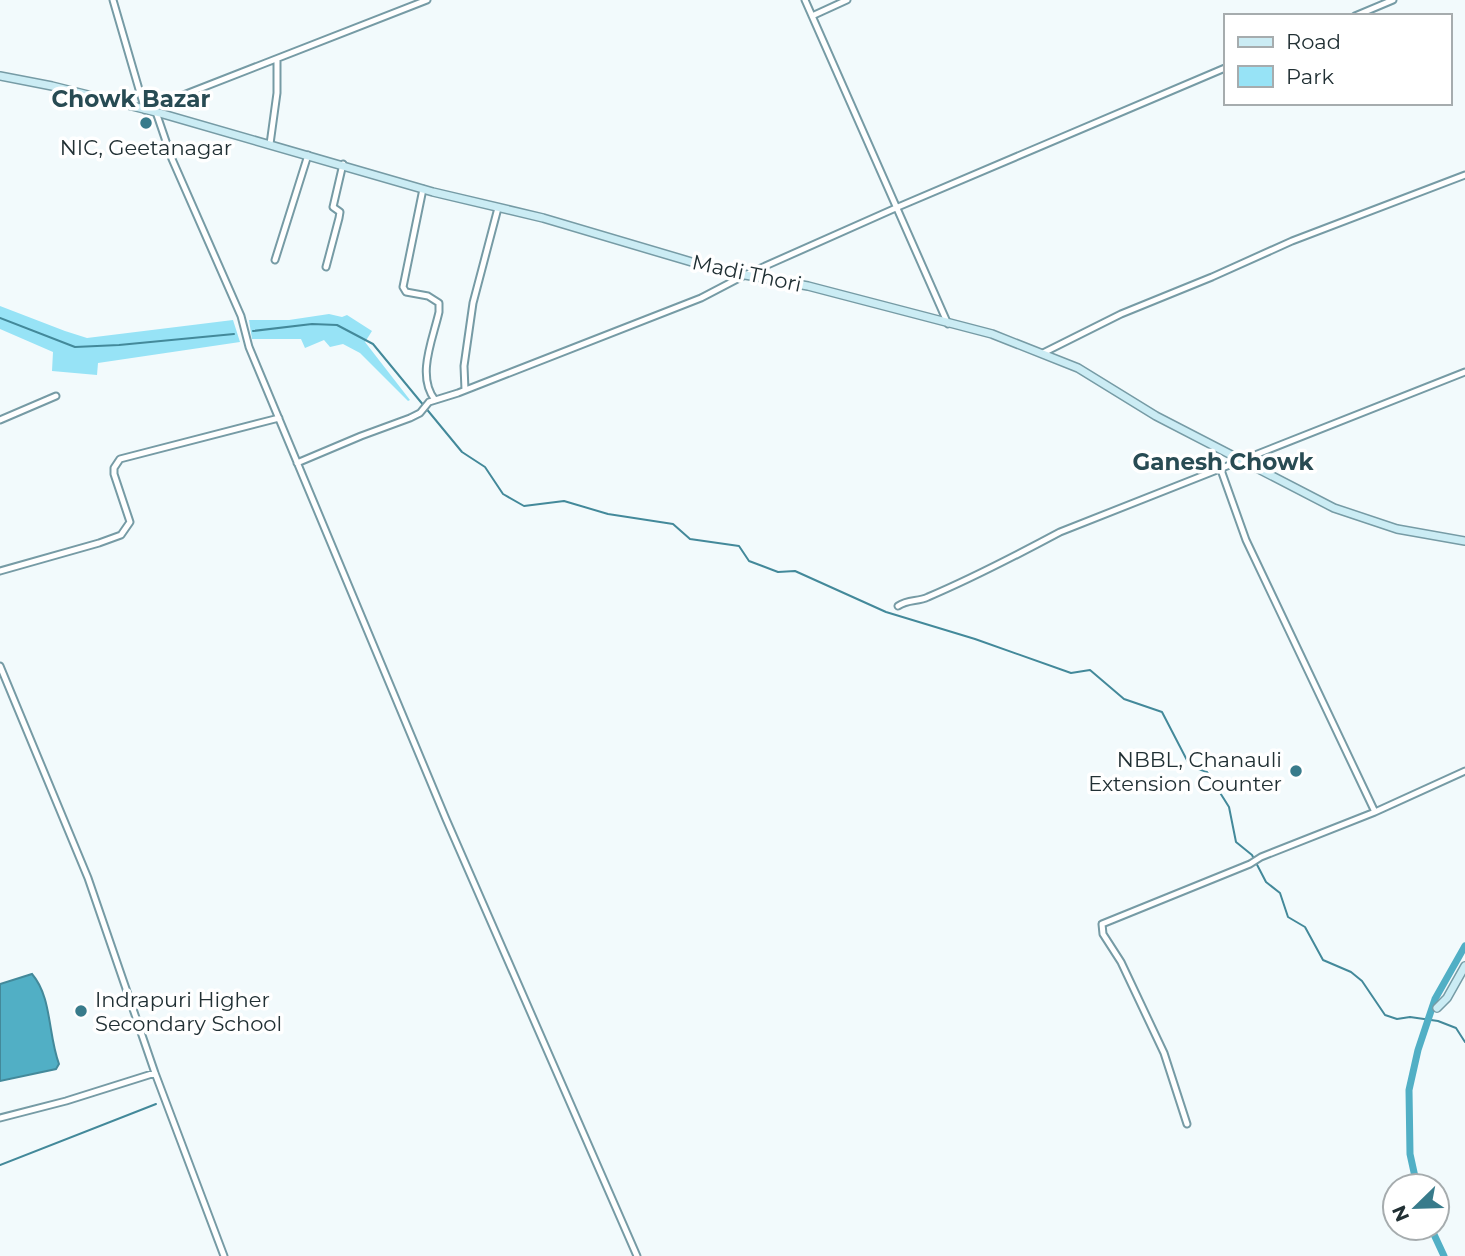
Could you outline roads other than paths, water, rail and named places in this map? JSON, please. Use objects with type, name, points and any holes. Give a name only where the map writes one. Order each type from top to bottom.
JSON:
[{"type":"main road","name":"Madi Thori","points":[[0,76],[156,112],[423,189],[745,275],[808,286],[992,334],[1078,368],[1116,393],[1240,461],[1334,508],[1396,529],[1465,541]]},
{"type":"main road","points":[[1437,1008],[1447,998],[1465,966]]},
{"type":"street","points":[[113,0],[145,110],[427,0]]},
{"type":"street","points":[[804,0],[898,206],[948,324]]},
{"type":"street","points":[[812,16],[847,0]]},
{"type":"street","points":[[1360,14],[1393,0]]},
{"type":"street","points":[[270,144],[277,93],[277,60]]},
{"type":"street","points":[[298,463],[420,413],[432,401],[701,298],[745,275],[898,206],[1224,68]]},
{"type":"street","points":[[156,112],[172,159],[241,316],[249,348],[446,819],[637,1256]]},
{"type":"street","points":[[275,260],[307,155]]},
{"type":"street","points":[[326,267],[340,212],[333,207],[343,164]]},
{"type":"street","points":[[1043,353],[1121,314],[1292,241],[1465,175]]},
{"type":"street","points":[[423,189],[402,287],[406,292],[428,296],[439,303],[425,371],[427,390],[432,401]]},
{"type":"street","points":[[465,390],[464,366],[473,303],[498,208]]},
{"type":"street","points":[[898,606],[905,601],[924,599],[1011,559],[1060,532],[1465,372]]},
{"type":"street","points":[[0,420],[56,396]]},
{"type":"street","points":[[0,571],[121,535],[130,522],[114,474],[114,468],[120,459],[279,418]]},
{"type":"street","points":[[1221,470],[1247,540],[1374,812]]},
{"type":"street","points":[[0,666],[88,878],[155,1073],[224,1256]]},
{"type":"street","points":[[1187,1124],[1164,1053],[1121,962],[1101,928],[1102,924],[1374,812],[1465,771]]},
{"type":"street","points":[[0,1118],[155,1073]]},
{"type":"waterway","points":[[0,318],[75,347],[234,334]]},
{"type":"waterway","points":[[253,331],[312,324],[337,325],[373,344],[462,452],[485,467],[503,494],[524,506],[564,501],[608,514],[673,524],[690,539],[739,546],[749,561],[778,572],[795,571],[886,612],[975,639],[1071,673],[1090,670],[1124,699],[1162,712],[1190,766],[1207,772],[1229,807],[1236,842],[1252,855],[1266,882],[1280,893],[1288,917],[1305,927],[1323,960],[1351,972],[1362,981],[1385,1015],[1397,1019],[1410,1017],[1438,1021],[1456,1028],[1465,1042]]},
{"type":"waterway","points":[[1414,1172],[1410,1154],[1409,1090],[1418,1050],[1435,999],[1465,946]]},
{"type":"waterway","points":[[0,1165],[156,1104]]},
{"type":"waterway","points":[[1438,1242],[1444,1256]]},
{"type":"place","name":"NIC, Geetanagar","points":[[146,123]]},
{"type":"place","name":"NBBL, Chanauli Extension Counter","points":[[1296,771]]},
{"type":"place","name":"Indrapuri Higher Secondary School","points":[[81,1011]]},
{"type":"district","name":"Chowk Bazar","points":[[131,99]]},
{"type":"district","name":"Ganesh Chowk","points":[[1223,462]]}]
